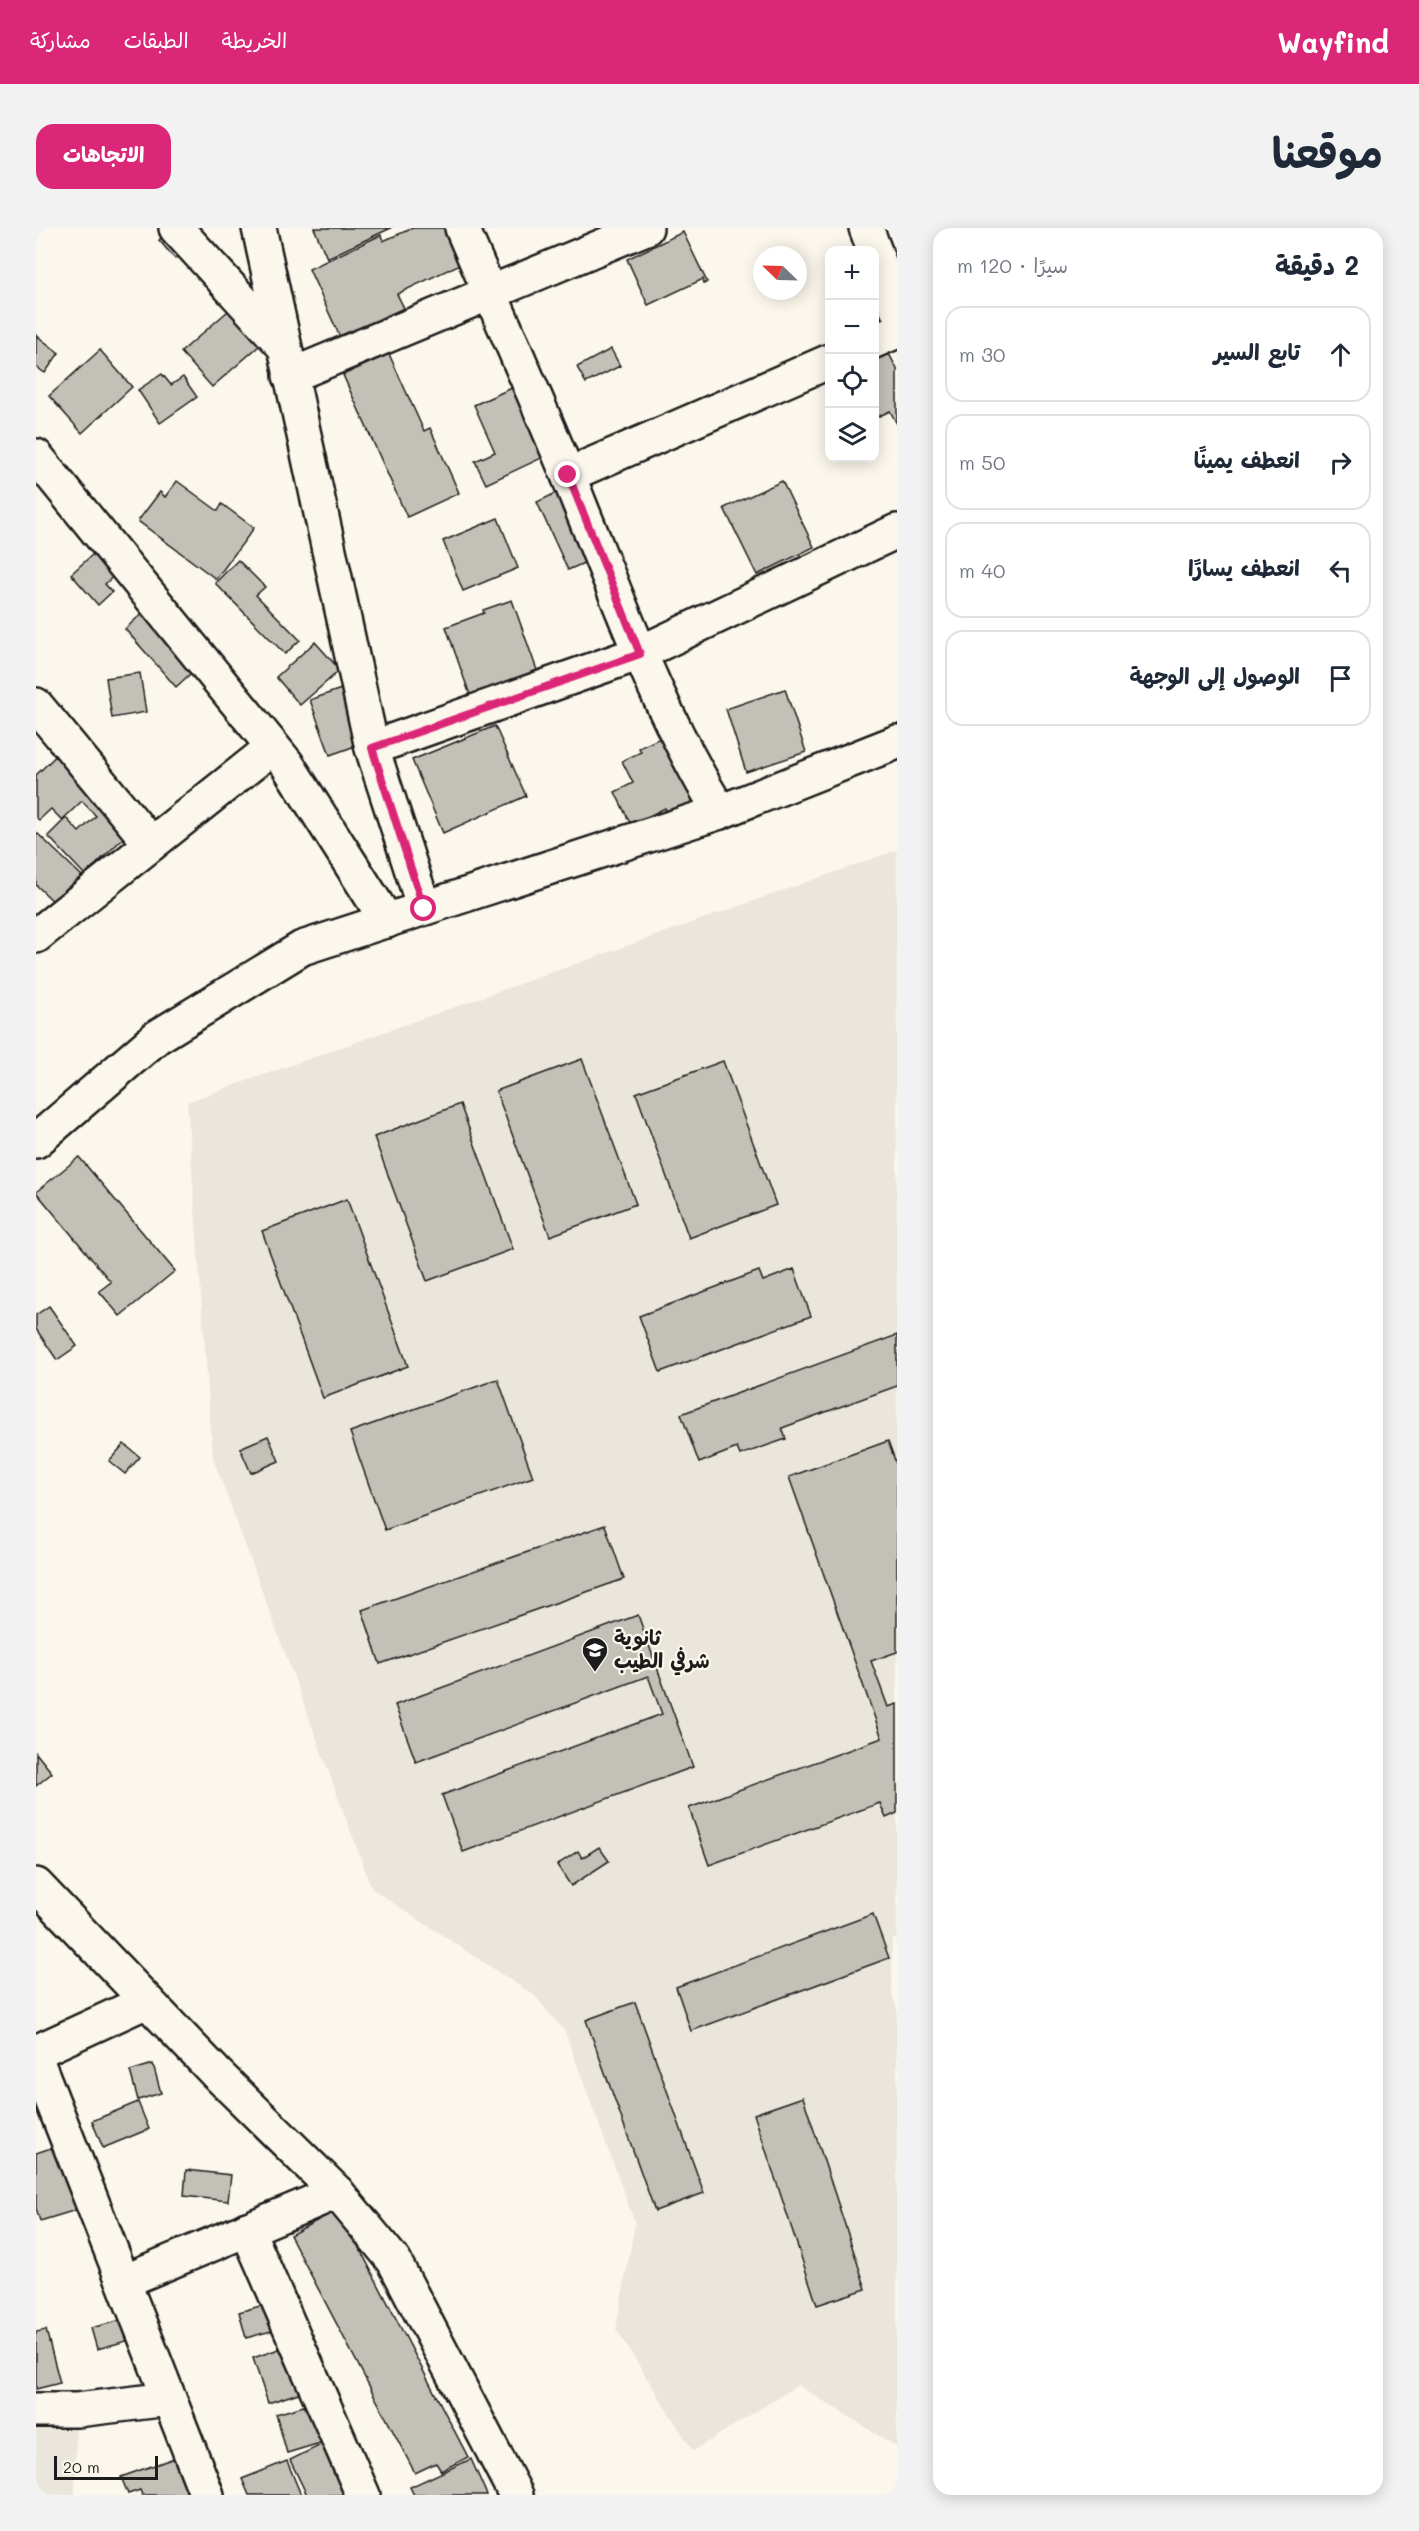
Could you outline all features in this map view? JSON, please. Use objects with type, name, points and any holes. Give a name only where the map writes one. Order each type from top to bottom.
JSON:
[{"type":"street","points":[[176,228],[287,361]]},
{"type":"street","points":[[259,228],[372,748],[424,909]]},
{"type":"street","points":[[462,228],[568,475],[640,654],[690,760],[720,812]]},
{"type":"street","points":[[287,361],[490,294],[646,228]]},
{"type":"street","points":[[866,228],[897,309]]},
{"type":"street","points":[[879,339],[897,331]]},
{"type":"street","points":[[568,475],[825,362]]},
{"type":"street","points":[[36,456],[287,764],[387,921]]},
{"type":"street","points":[[372,748],[640,654],[897,531]]},
{"type":"street","points":[[36,705],[151,844]]},
{"type":"street","points":[[36,1141],[157,1037],[302,948],[720,812],[897,742]]},
{"type":"street","points":[[36,936],[273,747]]},
{"type":"street","points":[[36,1885],[147,2001],[337,2192],[394,2261],[516,2495]]},
{"type":"street","points":[[36,2052],[147,2001]]},
{"type":"street","points":[[36,2059],[207,2495]]},
{"type":"street","points":[[123,2281],[337,2192]]},
{"type":"street","points":[[247,2229],[363,2495]]},
{"type":"street","points":[[36,2410],[77,2410],[170,2399]]},
{"type":"shaded area","name":"ثانوية شرفي الطيب","points":[[897,850],[897,1939],[892,1939],[892,1993],[897,2010],[897,2447],[798,2385],[693,2451],[616,2329],[635,2223],[565,2032],[535,1996],[372,1889],[213,1458],[187,1102]]},
{"type":"shaded area","points":[[36,2417],[76,2417],[75,2495],[36,2495]]},
{"type":"building","points":[[314,228],[391,228],[327,258]]},
{"type":"building","points":[[413,228],[459,228],[473,258],[397,294],[404,308],[340,337],[309,269],[381,235],[383,241]]},
{"type":"building","points":[[172,230],[187,248],[175,259],[159,240]]},
{"type":"building","points":[[683,232],[707,282],[704,284],[703,279],[648,305],[627,259]]},
{"type":"building","points":[[236,304],[267,339],[212,387],[181,352]]},
{"type":"building","points":[[36,335],[59,353],[45,373],[36,367]]},
{"type":"building","points":[[611,349],[620,366],[586,383],[577,367]]},
{"type":"building","points":[[100,350],[132,387],[82,433],[49,396]]},
{"type":"building","points":[[887,350],[897,369],[897,424],[890,411],[879,416],[879,354]]},
{"type":"building","points":[[389,354],[424,431],[430,428],[459,493],[407,517],[343,375]]},
{"type":"building","points":[[162,374],[171,385],[183,377],[197,397],[160,423],[138,390]]},
{"type":"building","points":[[534,378],[565,447],[486,484],[475,461],[495,452],[474,405]]},
{"type":"building","points":[[177,481],[218,511],[222,504],[254,528],[216,579],[138,521],[160,492],[165,497]]},
{"type":"building","points":[[782,481],[814,547],[757,575],[724,508]]},
{"type":"building","points":[[573,485],[604,554],[568,570],[537,502]]},
{"type":"building","points":[[498,518],[518,568],[463,591],[443,541]]},
{"type":"building","points":[[103,545],[123,567],[105,584],[112,592],[98,605],[71,574]]},
{"type":"building","points":[[238,560],[265,587],[256,595],[300,640],[285,654],[215,583]]},
{"type":"building","points":[[160,597],[211,655],[176,687],[125,629]]},
{"type":"building","points":[[512,600],[538,673],[471,698],[446,627]]},
{"type":"building","points":[[315,642],[340,670],[300,705],[276,677]]},
{"type":"building","points":[[140,673],[146,712],[112,718],[106,678]]},
{"type":"building","points":[[341,689],[361,744],[330,755],[310,700]]},
{"type":"building","points":[[785,689],[806,752],[746,772],[726,709]]},
{"type":"building","points":[[495,726],[526,796],[443,833],[412,760]]},
{"type":"building","points":[[681,728],[713,797],[669,818],[665,808],[631,825],[615,792],[633,783],[622,761],[641,752],[639,748]]},
{"type":"building","points":[[68,744],[142,820],[85,875],[48,836],[66,818],[79,832],[96,816],[82,801],[62,820],[51,809],[39,820],[36,817],[36,775]]},
{"type":"building","points":[[36,832],[82,876],[56,904],[36,885]]},
{"type":"building","points":[[582,1059],[636,1204],[550,1236],[496,1091]]},
{"type":"building","points":[[723,1061],[776,1205],[689,1238],[636,1093]]},
{"type":"building","points":[[460,1104],[513,1249],[427,1281],[374,1137]]},
{"type":"building","points":[[79,1157],[175,1271],[120,1316],[99,1291],[111,1282],[36,1192]]},
{"type":"building","points":[[347,1199],[408,1366],[323,1398],[262,1231]]},
{"type":"building","points":[[794,1269],[811,1316],[660,1372],[639,1316],[759,1271],[763,1281]]},
{"type":"building","points":[[49,1306],[77,1346],[57,1360],[36,1329],[36,1315]]},
{"type":"building","points":[[897,1335],[897,1386],[782,1428],[786,1439],[740,1455],[737,1448],[699,1463],[681,1414]]},
{"type":"building","points":[[498,1379],[533,1477],[385,1530],[350,1432]]},
{"type":"building","points":[[268,1436],[279,1461],[251,1473],[240,1448]]},
{"type":"building","points":[[888,1441],[897,1466],[897,1652],[871,1661],[888,1707],[897,1704],[897,1813],[886,1818],[880,1803],[709,1865],[689,1808],[882,1738],[789,1477]]},
{"type":"building","points":[[124,1444],[140,1457],[125,1474],[109,1461]]},
{"type":"building","points":[[605,1525],[624,1579],[380,1664],[362,1610]]},
{"type":"building","points":[[638,1615],[693,1767],[463,1852],[442,1795],[662,1714],[648,1676],[416,1762],[395,1705]]},
{"type":"building","points":[[36,1753],[52,1773],[36,1786]]},
{"type":"building","points":[[599,1847],[609,1861],[571,1886],[557,1865],[578,1851],[582,1858]]},
{"type":"building","points":[[873,1914],[889,1958],[691,2031],[676,1987]]},
{"type":"building","points":[[635,2002],[704,2193],[655,2211],[586,2020]]},
{"type":"building","points":[[153,2064],[161,2093],[138,2100],[130,2071]]},
{"type":"building","points":[[803,2097],[866,2289],[817,2305],[754,2114]]},
{"type":"building","points":[[138,2102],[149,2129],[103,2148],[92,2121]]},
{"type":"building","points":[[66,2143],[86,2207],[40,2221],[36,2208],[36,2153]]},
{"type":"building","points":[[186,2170],[231,2175],[228,2201],[184,2196]]},
{"type":"building","points":[[339,2209],[468,2457],[441,2471],[436,2463],[415,2473],[290,2235]]},
{"type":"building","points":[[281,2300],[289,2326],[246,2338],[239,2312]]},
{"type":"building","points":[[136,2316],[141,2337],[97,2349],[91,2328]]},
{"type":"building","points":[[46,2330],[60,2383],[36,2389],[36,2332]]},
{"type":"building","points":[[299,2342],[314,2388],[268,2403],[253,2358]]},
{"type":"building","points":[[328,2399],[340,2437],[287,2453],[276,2414]]},
{"type":"building","points":[[339,2436],[362,2484],[341,2495],[307,2495],[290,2460]]},
{"type":"building","points":[[194,2451],[202,2495],[142,2495],[140,2490],[128,2494],[121,2477]]},
{"type":"building","points":[[471,2459],[487,2495],[414,2495],[410,2487]]},
{"type":"building","points":[[287,2461],[301,2495],[249,2495],[242,2479]]},
{"type":"place","name":"ثانوية شرفي الطيب","points":[[595,1673]]},
{"type":"route","points":[[424,909],[372,748],[640,654],[568,475]]}]
